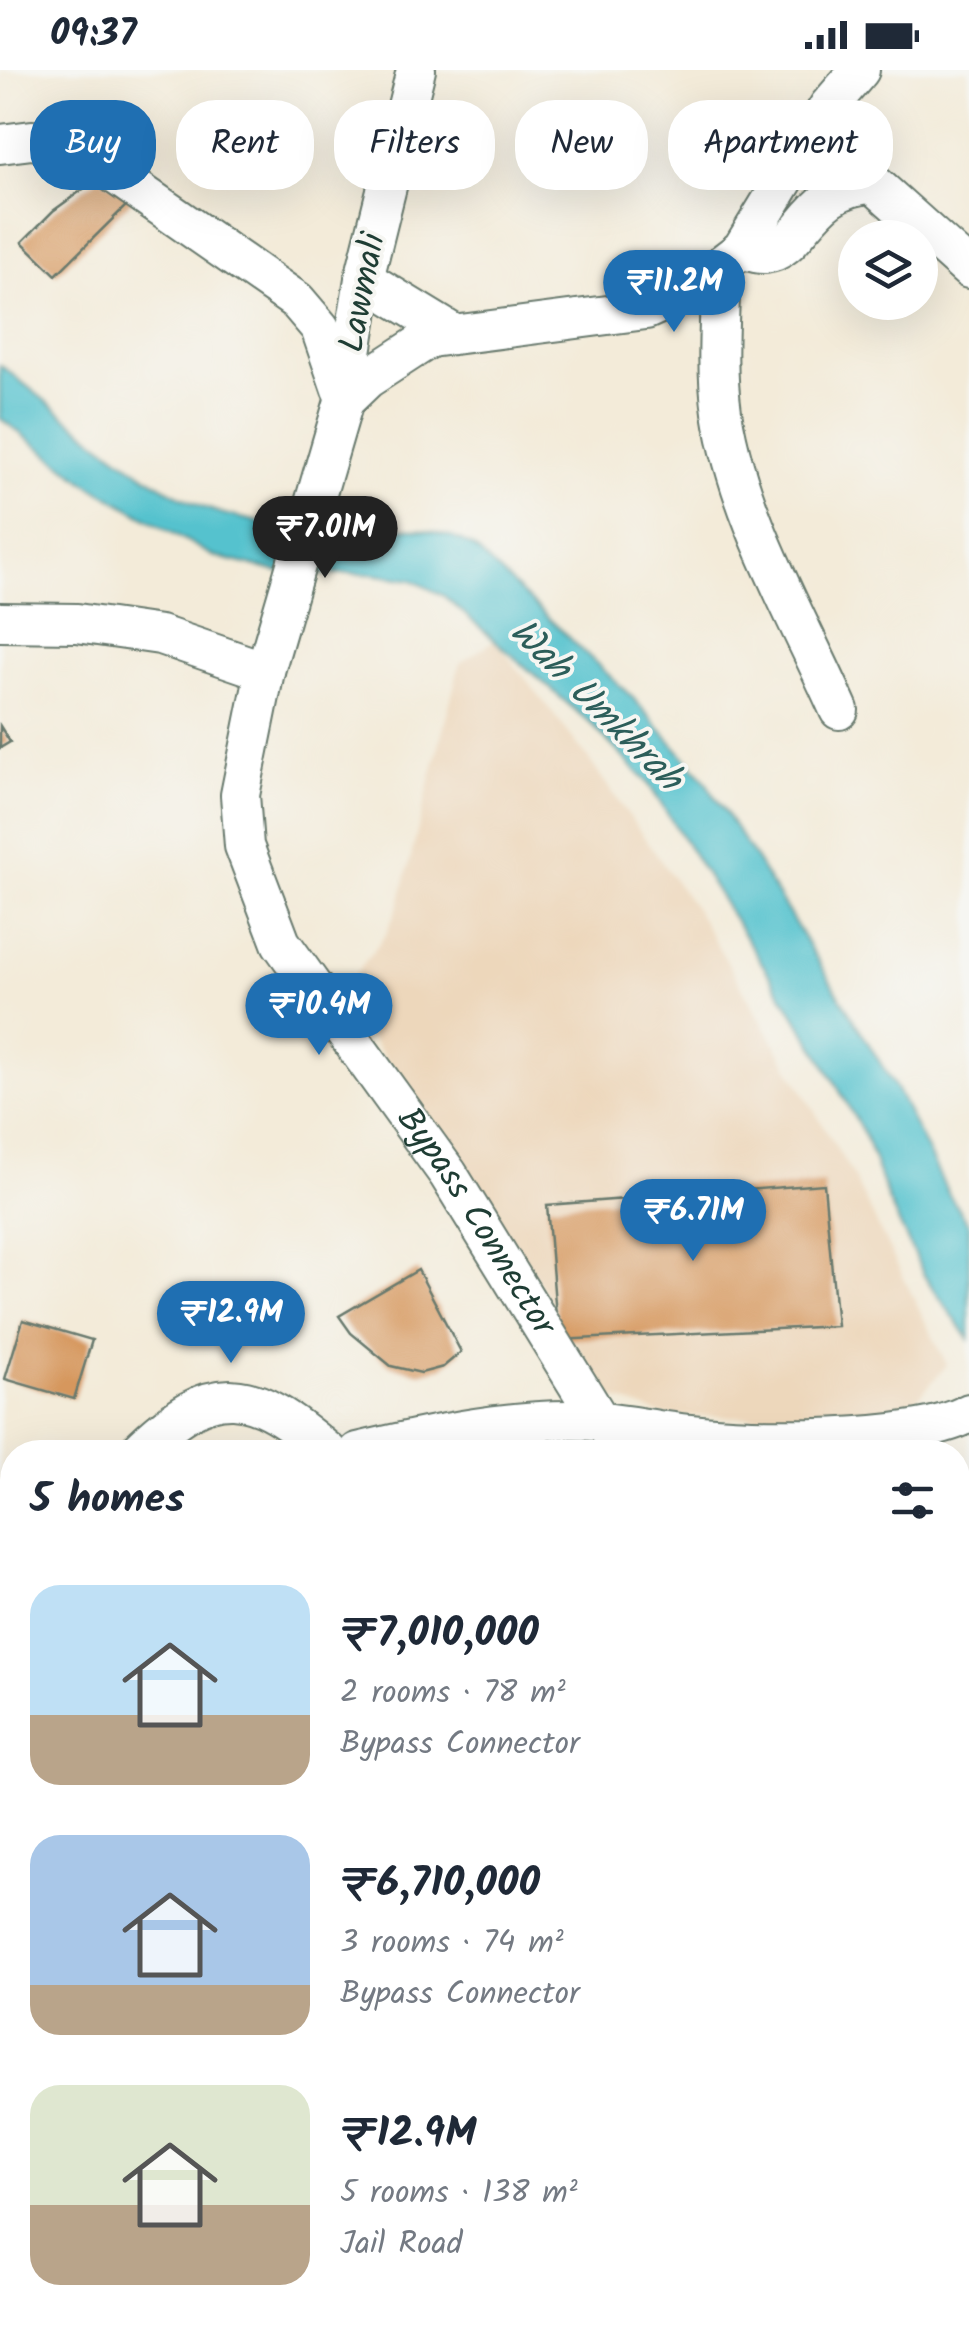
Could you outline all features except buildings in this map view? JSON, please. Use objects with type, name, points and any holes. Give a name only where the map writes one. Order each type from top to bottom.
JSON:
[{"type":"street","name":"Lawmali","points":[[312,503],[344,401],[364,279],[416,70]]},
{"type":"street","points":[[0,144],[32,140],[77,148],[297,301],[320,328],[344,401],[398,356],[430,338],[646,310],[686,292],[732,258],[829,106],[860,70]]},
{"type":"street","points":[[732,258],[784,247],[811,212],[834,193],[853,184],[874,184],[969,269]]},
{"type":"street","points":[[732,258],[718,354],[731,453],[746,501],[839,710]]},
{"type":"street","points":[[364,279],[454,334]]},
{"type":"street","name":"Bypass Connector","points":[[312,503],[268,656],[240,795],[244,846],[260,897],[300,972],[448,1174],[600,1422],[619,1440]]},
{"type":"street","points":[[0,622],[77,623],[160,634],[268,656]]},
{"type":"street","points":[[151,1440],[180,1414],[207,1401],[232,1400],[258,1403],[284,1415],[314,1440]]},
{"type":"street","points":[[419,1440],[534,1421],[600,1422],[696,1435],[838,1435],[950,1427]]},
{"type":"shaded area","points":[[495,640],[585,754],[700,916],[854,1178],[947,1365],[906,1412],[785,1418],[663,1415],[608,1396],[529,1265],[340,994],[386,934],[399,904],[460,663]]},
{"type":"water","name":"Wah Umkhrah","points":[[0,365],[108,450],[197,505],[239,518],[300,528],[427,530],[473,547],[633,698],[703,778],[758,863],[897,1090],[948,1193],[969,1225],[969,1339],[925,1277],[889,1202],[866,1138],[818,1052],[648,783],[590,723],[444,596],[412,580],[371,574],[283,573],[213,556],[91,486],[0,418]]}]
